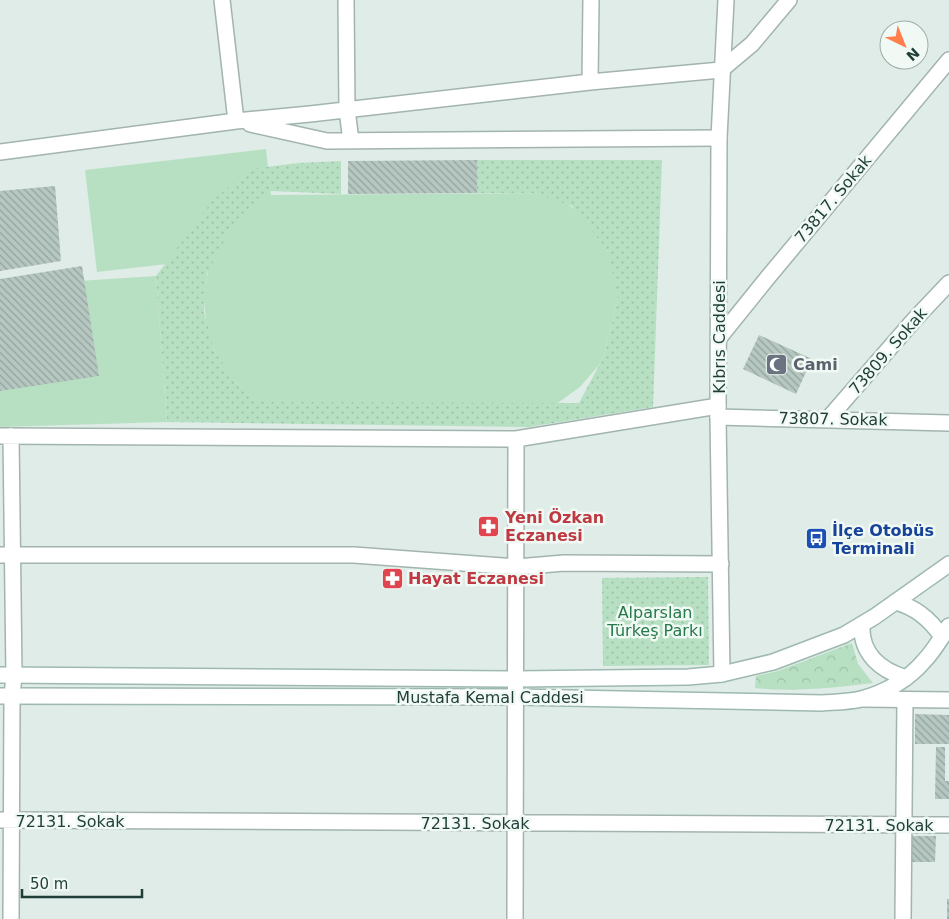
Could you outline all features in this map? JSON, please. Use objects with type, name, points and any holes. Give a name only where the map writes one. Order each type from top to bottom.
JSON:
[{"type":"street","points":[[222,0],[236,121]]},
{"type":"street","points":[[346,0],[347,110],[351,141]]},
{"type":"street","points":[[590,82],[591,0]]},
{"type":"street","name":"Kıbrıs Caddesi","points":[[722,674],[718,411],[718,138],[726,0]]},
{"type":"street","points":[[0,152],[236,121],[590,82],[721,70],[752,44],[789,0]]},
{"type":"street","name":"73817. Sokak","points":[[719,338],[949,60]]},
{"type":"street","points":[[236,121],[327,141],[718,138]]},
{"type":"street","name":"73809. Sokak","points":[[828,419],[914,320],[949,283]]},
{"type":"street","name":"73807. Sokak","points":[[6,436],[516,439],[718,411],[828,419],[949,423]]},
{"type":"street","points":[[6,436],[6,820],[11,919]]},
{"type":"street","points":[[515,919],[516,439]]},
{"type":"street","points":[[6,555],[354,555],[517,567],[564,563],[721,564]]},
{"type":"street","name":"Mustafa Kemal Caddesi","points":[[7,676],[516,679],[688,678],[722,674],[773,662],[844,635],[949,564]]},
{"type":"street","points":[[895,602],[912,607],[936,629],[947,635]]},
{"type":"street","points":[[862,624],[861,634],[865,648],[871,657],[887,672],[906,678]]},
{"type":"street","name":"Mustafa Kemal Caddesi","points":[[6,696],[516,696],[822,703],[862,699],[895,685],[925,661],[947,635]]},
{"type":"street","points":[[862,699],[949,700]]},
{"type":"street","points":[[903,919],[905,700]]},
{"type":"street","name":"72131. Sokak","points":[[6,820],[949,825]]},
{"type":"green space","points":[[266,149],[271,195],[551,193],[579,212],[608,251],[612,260],[618,299],[604,356],[599,365],[580,387],[552,407],[259,402],[228,373],[210,339],[206,320],[205,300],[206,280],[211,259],[97,272],[85,170]]},
{"type":"green space","points":[[477,160],[662,160],[653,407],[529,427],[167,422],[156,276],[213,200],[250,169],[298,163],[341,161],[341,194],[271,191],[235,221],[207,273],[204,312],[214,350],[236,383],[259,402],[579,403],[604,356],[618,299],[608,251],[572,206],[535,193],[477,193]]},
{"type":"green space","points":[[156,276],[167,422],[0,427],[0,286]]},
{"type":"green space","name":"Alparslan Türkeş Parkı","points":[[708,577],[709,665],[603,666],[602,578]]},
{"type":"green space","points":[[852,643],[858,664],[873,683],[814,689],[784,690],[755,688],[756,676],[778,671]]},
{"type":"building","points":[[477,160],[477,193],[348,194],[348,161]]},
{"type":"building","points":[[55,186],[61,261],[0,271],[0,191]]},
{"type":"building","points":[[82,266],[99,376],[0,391],[0,279]]},
{"type":"building","name":"Cami","points":[[759,335],[812,359],[796,394],[743,369]]},
{"type":"building","points":[[915,714],[949,715],[949,744],[915,744]]},
{"type":"building","points":[[936,747],[945,747],[945,781],[949,781],[949,799],[935,799]]},
{"type":"building","points":[[912,836],[936,836],[935,862],[912,862]]},
{"type":"building","points":[[947,899],[949,899],[949,919],[947,919]]},
{"type":"place","name":"Cami","points":[[777,364]]},
{"type":"place","name":"Yeni Özkan Eczanesi","points":[[489,526]]},
{"type":"place","name":"İlçe Otobüs Terminali","points":[[816,539]]},
{"type":"place","name":"Hayat Eczanesi","points":[[392,578]]}]
